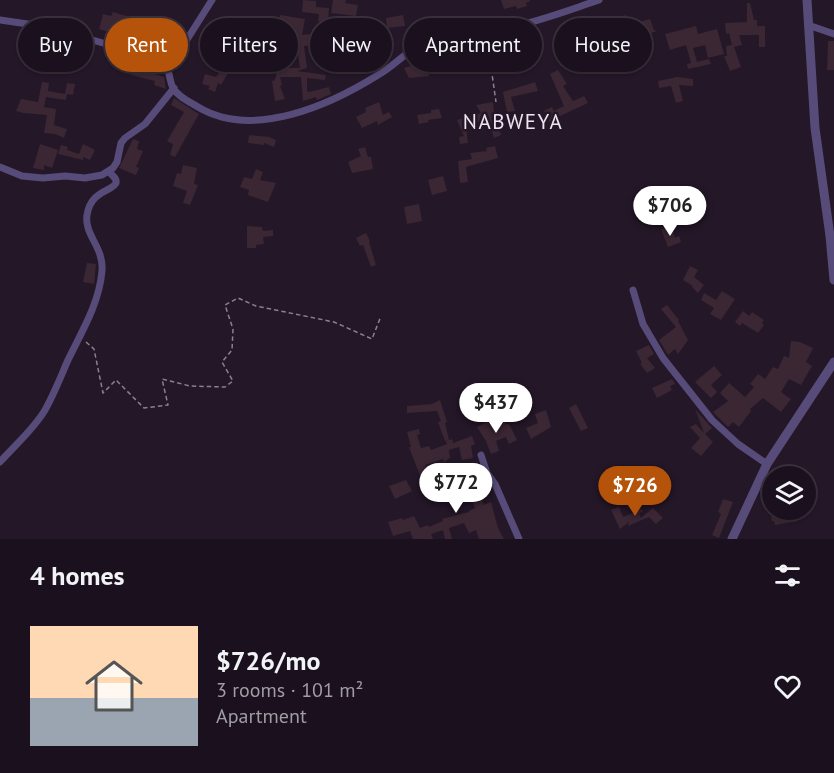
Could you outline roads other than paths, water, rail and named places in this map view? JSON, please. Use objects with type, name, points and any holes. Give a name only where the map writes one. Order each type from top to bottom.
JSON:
[{"type":"street","points":[[188,38],[212,0]]},
{"type":"street","points":[[169,72],[174,88],[184,99],[203,110],[226,119],[249,121],[283,117],[333,100],[379,75],[407,51],[428,42],[457,35],[513,27],[599,0]]},
{"type":"street","points":[[807,0],[815,128],[830,232],[834,280]]},
{"type":"street","points":[[0,20],[48,27],[105,44]]},
{"type":"street","points":[[808,25],[834,34]]},
{"type":"street","points":[[0,166],[22,176],[44,178],[92,177],[109,172],[117,162],[121,143],[145,124],[174,88]]},
{"type":"street","points":[[0,462],[45,410],[81,338],[96,301],[102,260],[99,248],[90,234],[87,215],[89,206],[96,195],[114,186],[115,178],[109,172]]},
{"type":"street","points":[[633,290],[647,332],[663,358],[712,420],[738,444],[767,465]]},
{"type":"street","points":[[732,539],[767,465],[834,362]]},
{"type":"street","points":[[481,455],[487,474],[499,493],[519,539]]},
{"type":"district","name":"NABWEYA","points":[[513,122]]}]
